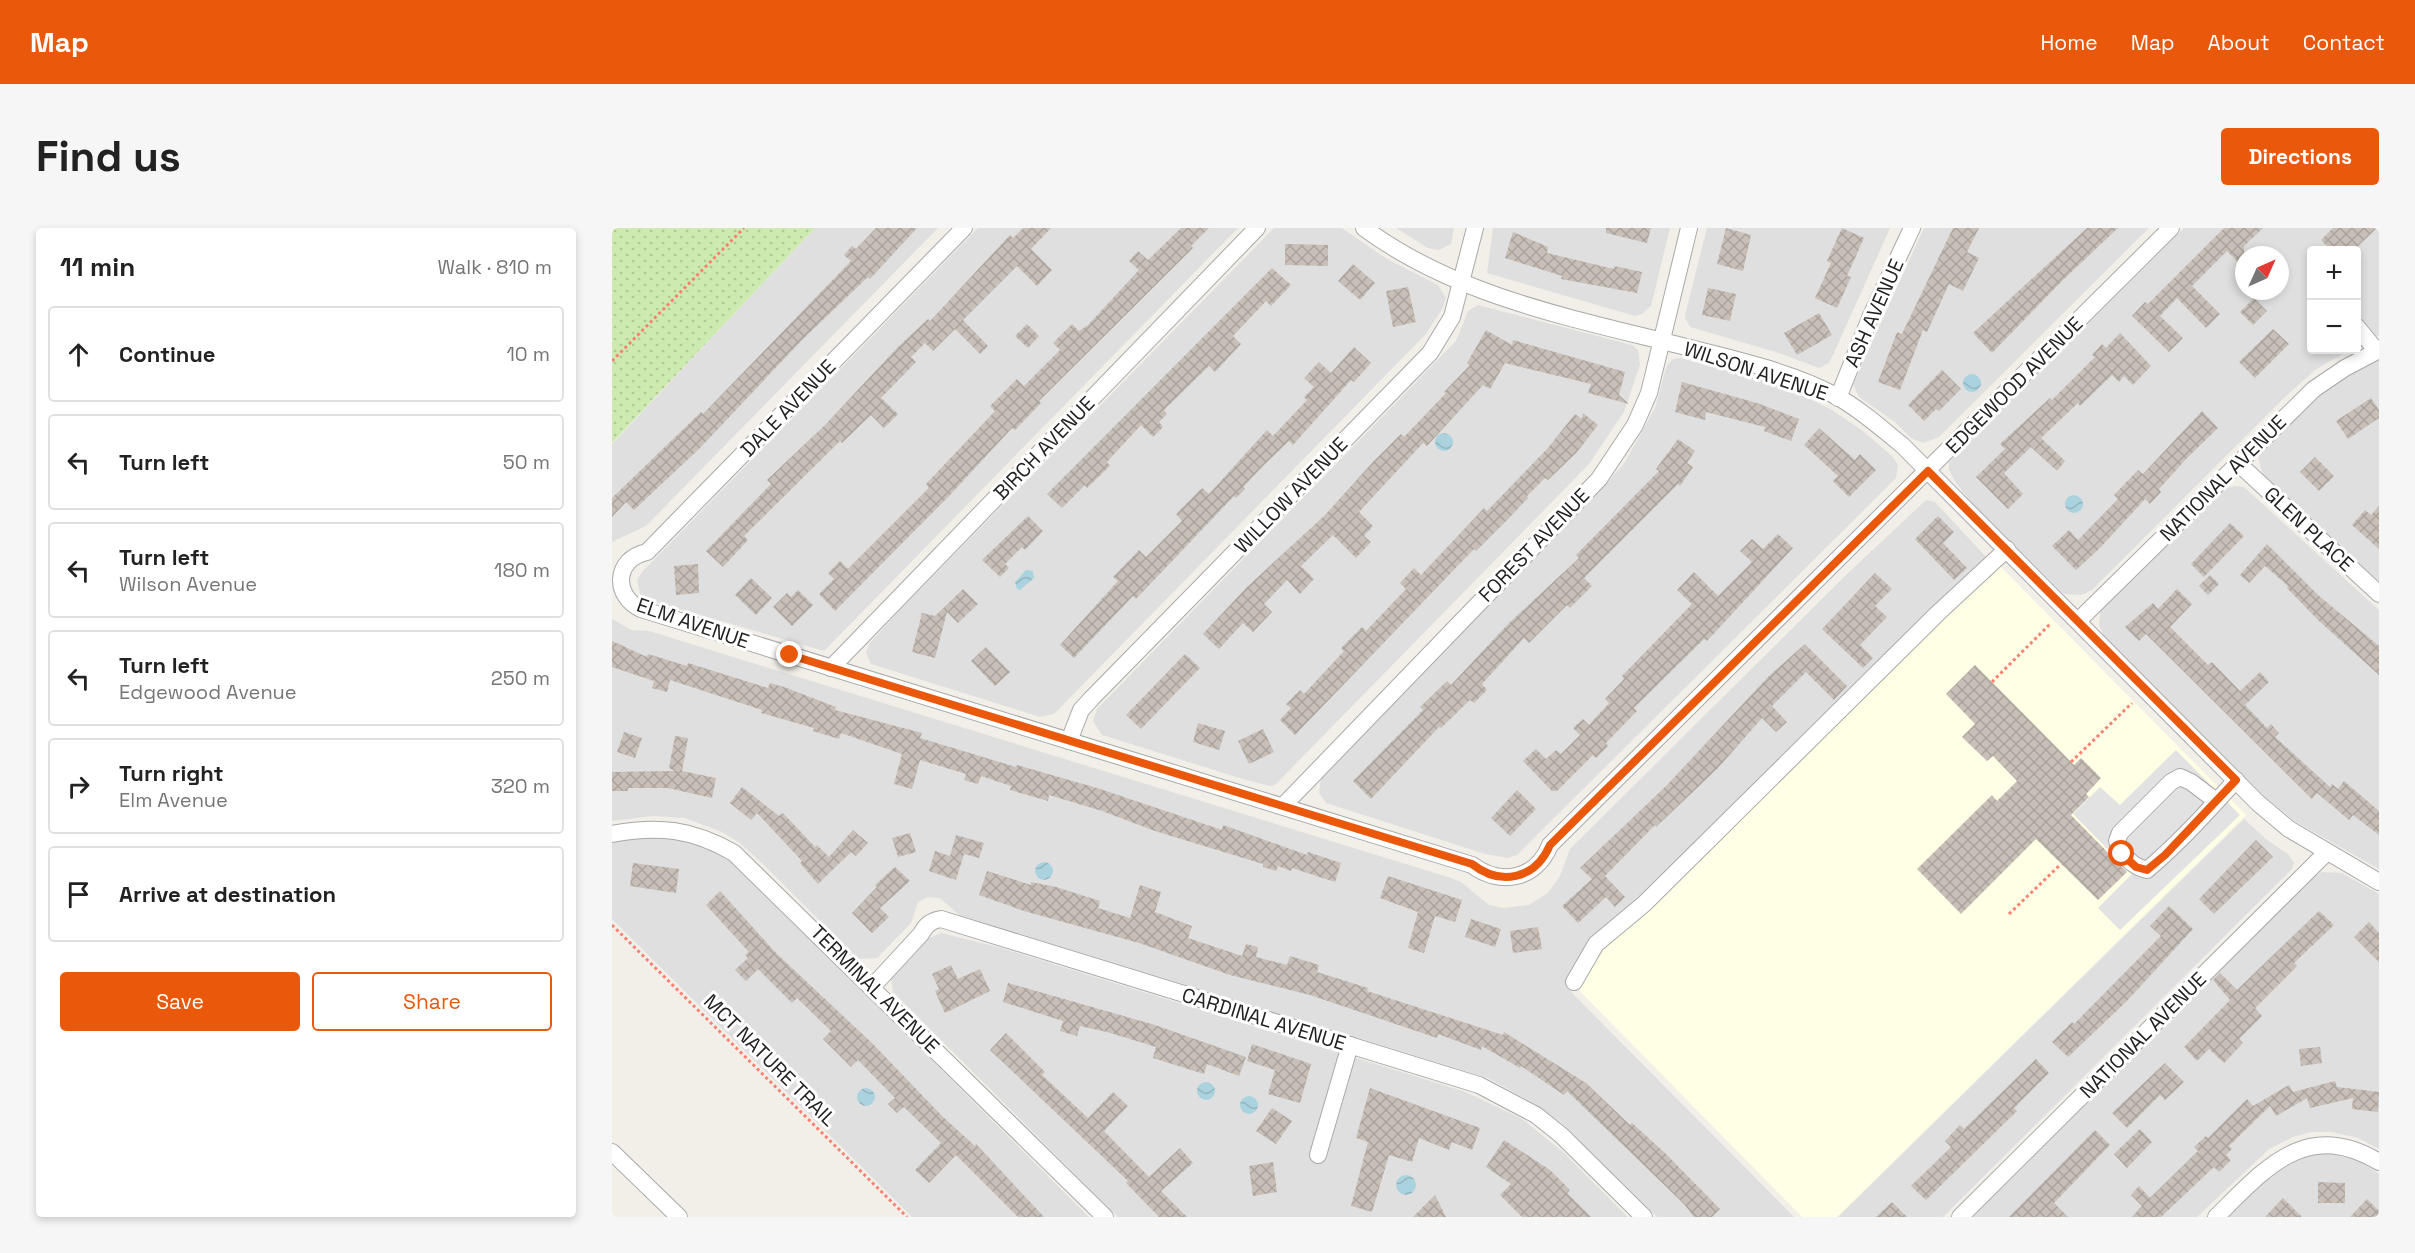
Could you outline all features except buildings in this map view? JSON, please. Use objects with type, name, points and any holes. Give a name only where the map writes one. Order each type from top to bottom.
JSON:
[{"type":"street","name":"DALE AVENUE","points":[[621,587],[623,568],[630,559],[647,552],[964,228]]},
{"type":"street","name":"BIRCH AVENUE","points":[[831,668],[1257,228]]},
{"type":"street","name":"WILSON AVENUE","points":[[1364,228],[1405,254],[1461,282],[1524,304],[1729,358],[1838,398],[1878,425],[1928,471],[2236,780],[2289,829],[2326,853],[2379,882]]},
{"type":"street","name":"WILLOW AVENUE","points":[[1069,741],[1081,710],[1092,698],[1430,353],[1452,317],[1474,228]]},
{"type":"street","name":"FOREST AVENUE","points":[[1283,806],[1599,478],[1635,424],[1649,393],[1689,228]]},
{"type":"street","name":"ASH AVENUE","points":[[1838,398],[1870,318],[1912,228]]},
{"type":"street","name":"EDGEWOOD AVENUE","points":[[1528,872],[1538,865],[1550,845],[2171,228]]},
{"type":"street","points":[[2361,331],[2378,350]]},
{"type":"street","name":"NATIONAL AVENUE","points":[[2078,621],[2314,389],[2378,350]]},
{"type":"street","name":"GLEN PLACE","points":[[2238,464],[2379,594]]},
{"type":"street","points":[[1574,982],[1596,944],[1644,904],[1938,613],[2007,549]]},
{"type":"street","name":"ELM AVENUE","points":[[621,587],[625,597],[641,609],[1472,864],[1483,873],[1497,878],[1509,878],[1528,872]]},
{"type":"street","points":[[2216,801],[2191,782],[2180,777],[2171,782],[2120,833],[2117,840],[2122,854],[2136,867],[2147,870],[2216,801],[2236,780]]},
{"type":"street","name":"TERMINAL AVENUE","points":[[612,834],[651,828],[672,829],[712,840],[734,853],[1105,1217]]},
{"type":"street","name":"NATIONAL AVENUE","points":[[1960,1217],[2326,853]]},
{"type":"street","name":"CARDINAL AVENUE","points":[[872,987],[921,934],[925,926],[941,919],[1479,1085],[1509,1098],[1561,1135],[1644,1217]]},
{"type":"street","points":[[1318,1155],[1350,1045]]},
{"type":"street","points":[[2216,1217],[2267,1167],[2297,1149],[2318,1145],[2336,1145],[2352,1149],[2379,1162]]},
{"type":"street","points":[[612,1152],[679,1217]]},
{"type":"path","points":[[612,361],[744,228]]},
{"type":"path","points":[[1992,682],[2051,623]]},
{"type":"path","points":[[2071,762],[2132,703]]},
{"type":"path","points":[[2009,914],[2061,864]]},
{"type":"path","name":"MCT NATURE TRAIL","points":[[612,925],[907,1217]]},
{"type":"shaded area","points":[[815,228],[938,228],[646,526],[612,542],[612,444]]},
{"type":"shaded area","points":[[978,228],[1238,228],[824,651],[646,599],[640,594],[637,580],[643,571]]},
{"type":"shaded area","points":[[1274,228],[1342,228],[1387,259],[1438,285],[1446,298],[1442,309],[1426,334],[1054,714],[1040,717],[871,664],[866,653],[869,644],[899,611]]},
{"type":"shaded area","points":[[1396,228],[1454,228],[1451,244],[1439,250],[1428,248]]},
{"type":"shaded area","points":[[1493,228],[1670,228],[1651,306],[1642,314],[1635,316],[1487,273]]},
{"type":"shaded area","points":[[1707,228],[1890,228],[1829,363],[1819,368],[1779,353],[1690,327],[1685,318],[1686,311]]},
{"type":"shaded area","points":[[1924,228],[2149,228],[1939,437],[1923,443],[1911,438],[1895,422],[1859,397],[1853,384]]},
{"type":"shaded area","points":[[2184,228],[2379,228],[2379,335],[2361,344],[2361,246],[2307,246],[2307,354],[2342,354],[2315,370],[2285,397],[2092,590],[2081,595],[2064,594],[1972,503],[1949,470],[1949,462]]},
{"type":"shaded area","points":[[1478,305],[1632,345],[1638,350],[1640,365],[1624,412],[1589,464],[1275,785],[1270,786],[1246,780],[1102,735],[1093,721],[1097,709],[1456,341],[1468,311]]},
{"type":"shaded area","points":[[1680,358],[1762,380],[1798,393],[1832,410],[1863,431],[1893,457],[1898,465],[1896,478],[1517,855],[1508,858],[1485,854],[1326,803],[1319,793],[1321,778],[1600,491],[1625,462],[1655,408],[1667,365],[1673,359]]},
{"type":"shaded area","points":[[2379,358],[2379,582],[2263,477],[2258,457],[2265,446],[2315,397],[2350,373]]},
{"type":"shaded area","points":[[2235,486],[2244,487],[2379,610],[2379,869],[2296,822],[2262,794],[2105,638],[2099,625],[2101,608],[2222,489]]},
{"type":"shaded area","points":[[1926,500],[1935,502],[1988,559],[1924,614],[1566,978],[1572,993],[1794,1217],[1657,1217],[1564,1125],[1535,1104],[1488,1078],[959,915],[940,898],[928,897],[918,902],[911,923],[877,958],[858,959],[764,865],[740,843],[720,831],[684,818],[653,816],[612,821],[612,619],[631,630],[649,631],[1448,877],[1461,882],[1489,905],[1503,908],[1529,905],[1548,893],[1560,876],[1570,849],[1845,576]]},
{"type":"shaded area","points":[[1995,561],[2246,815],[1837,1217],[1802,1217],[1569,980]]},
{"type":"shaded area","points":[[2176,750],[2240,815],[2120,930],[2098,908],[2132,874],[2073,814],[2100,787],[2120,805]]},
{"type":"shaded area","points":[[2244,819],[2266,839],[2289,855],[2294,863],[2292,869],[1943,1217],[1838,1217]]},
{"type":"shaded area","points":[[641,836],[686,841],[718,853],[738,867],[1089,1217],[912,1217],[612,919],[612,843]]},
{"type":"shaded area","points":[[2322,872],[2342,873],[2379,894],[2379,1149],[2358,1138],[2332,1132],[2311,1132],[2293,1137],[2269,1149],[2197,1217],[1971,1217],[2309,880]]},
{"type":"shaded area","points":[[941,933],[998,947],[1466,1092],[1522,1119],[1562,1151],[1628,1217],[1118,1217],[893,992],[891,980],[894,972],[927,939]]},
{"type":"shaded area","points":[[2327,1152],[2355,1158],[2379,1174],[2379,1217],[2227,1217],[2275,1168],[2290,1160]]},
{"type":"green space","points":[[612,228],[815,228],[612,443]]},
{"type":"water","points":[[1972,374],[1978,377],[1981,383],[1978,389],[1972,392],[1966,389],[1963,383],[1966,377]]},
{"type":"water","points":[[1444,433],[1450,436],[1453,442],[1450,448],[1444,451],[1438,448],[1435,442],[1438,436]]},
{"type":"water","points":[[2074,495],[2080,498],[2083,504],[2080,510],[2074,513],[2068,510],[2065,504],[2068,498]]},
{"type":"water","points":[[1026,570],[1033,571],[1034,578],[1020,590],[1017,589],[1015,582]]},
{"type":"water","points":[[1044,862],[1050,865],[1053,871],[1050,877],[1044,880],[1038,877],[1035,871],[1038,865]]},
{"type":"water","points":[[1206,1082],[1212,1085],[1215,1091],[1212,1097],[1206,1100],[1200,1097],[1197,1091],[1200,1085]]},
{"type":"water","points":[[866,1088],[872,1091],[875,1097],[872,1103],[866,1106],[860,1103],[857,1097],[860,1091]]},
{"type":"water","points":[[1249,1096],[1255,1099],[1258,1105],[1255,1111],[1249,1114],[1243,1111],[1240,1105],[1243,1099]]},
{"type":"water","points":[[1406,1175],[1413,1178],[1416,1185],[1413,1192],[1406,1195],[1399,1192],[1396,1185],[1399,1178]]},
{"type":"route","points":[[790,655],[1472,864],[1483,873],[1497,878],[1509,878],[1522,875],[1538,865],[1550,845],[1928,471],[2236,780],[2165,855],[2147,870],[2136,867],[2122,854]]}]
